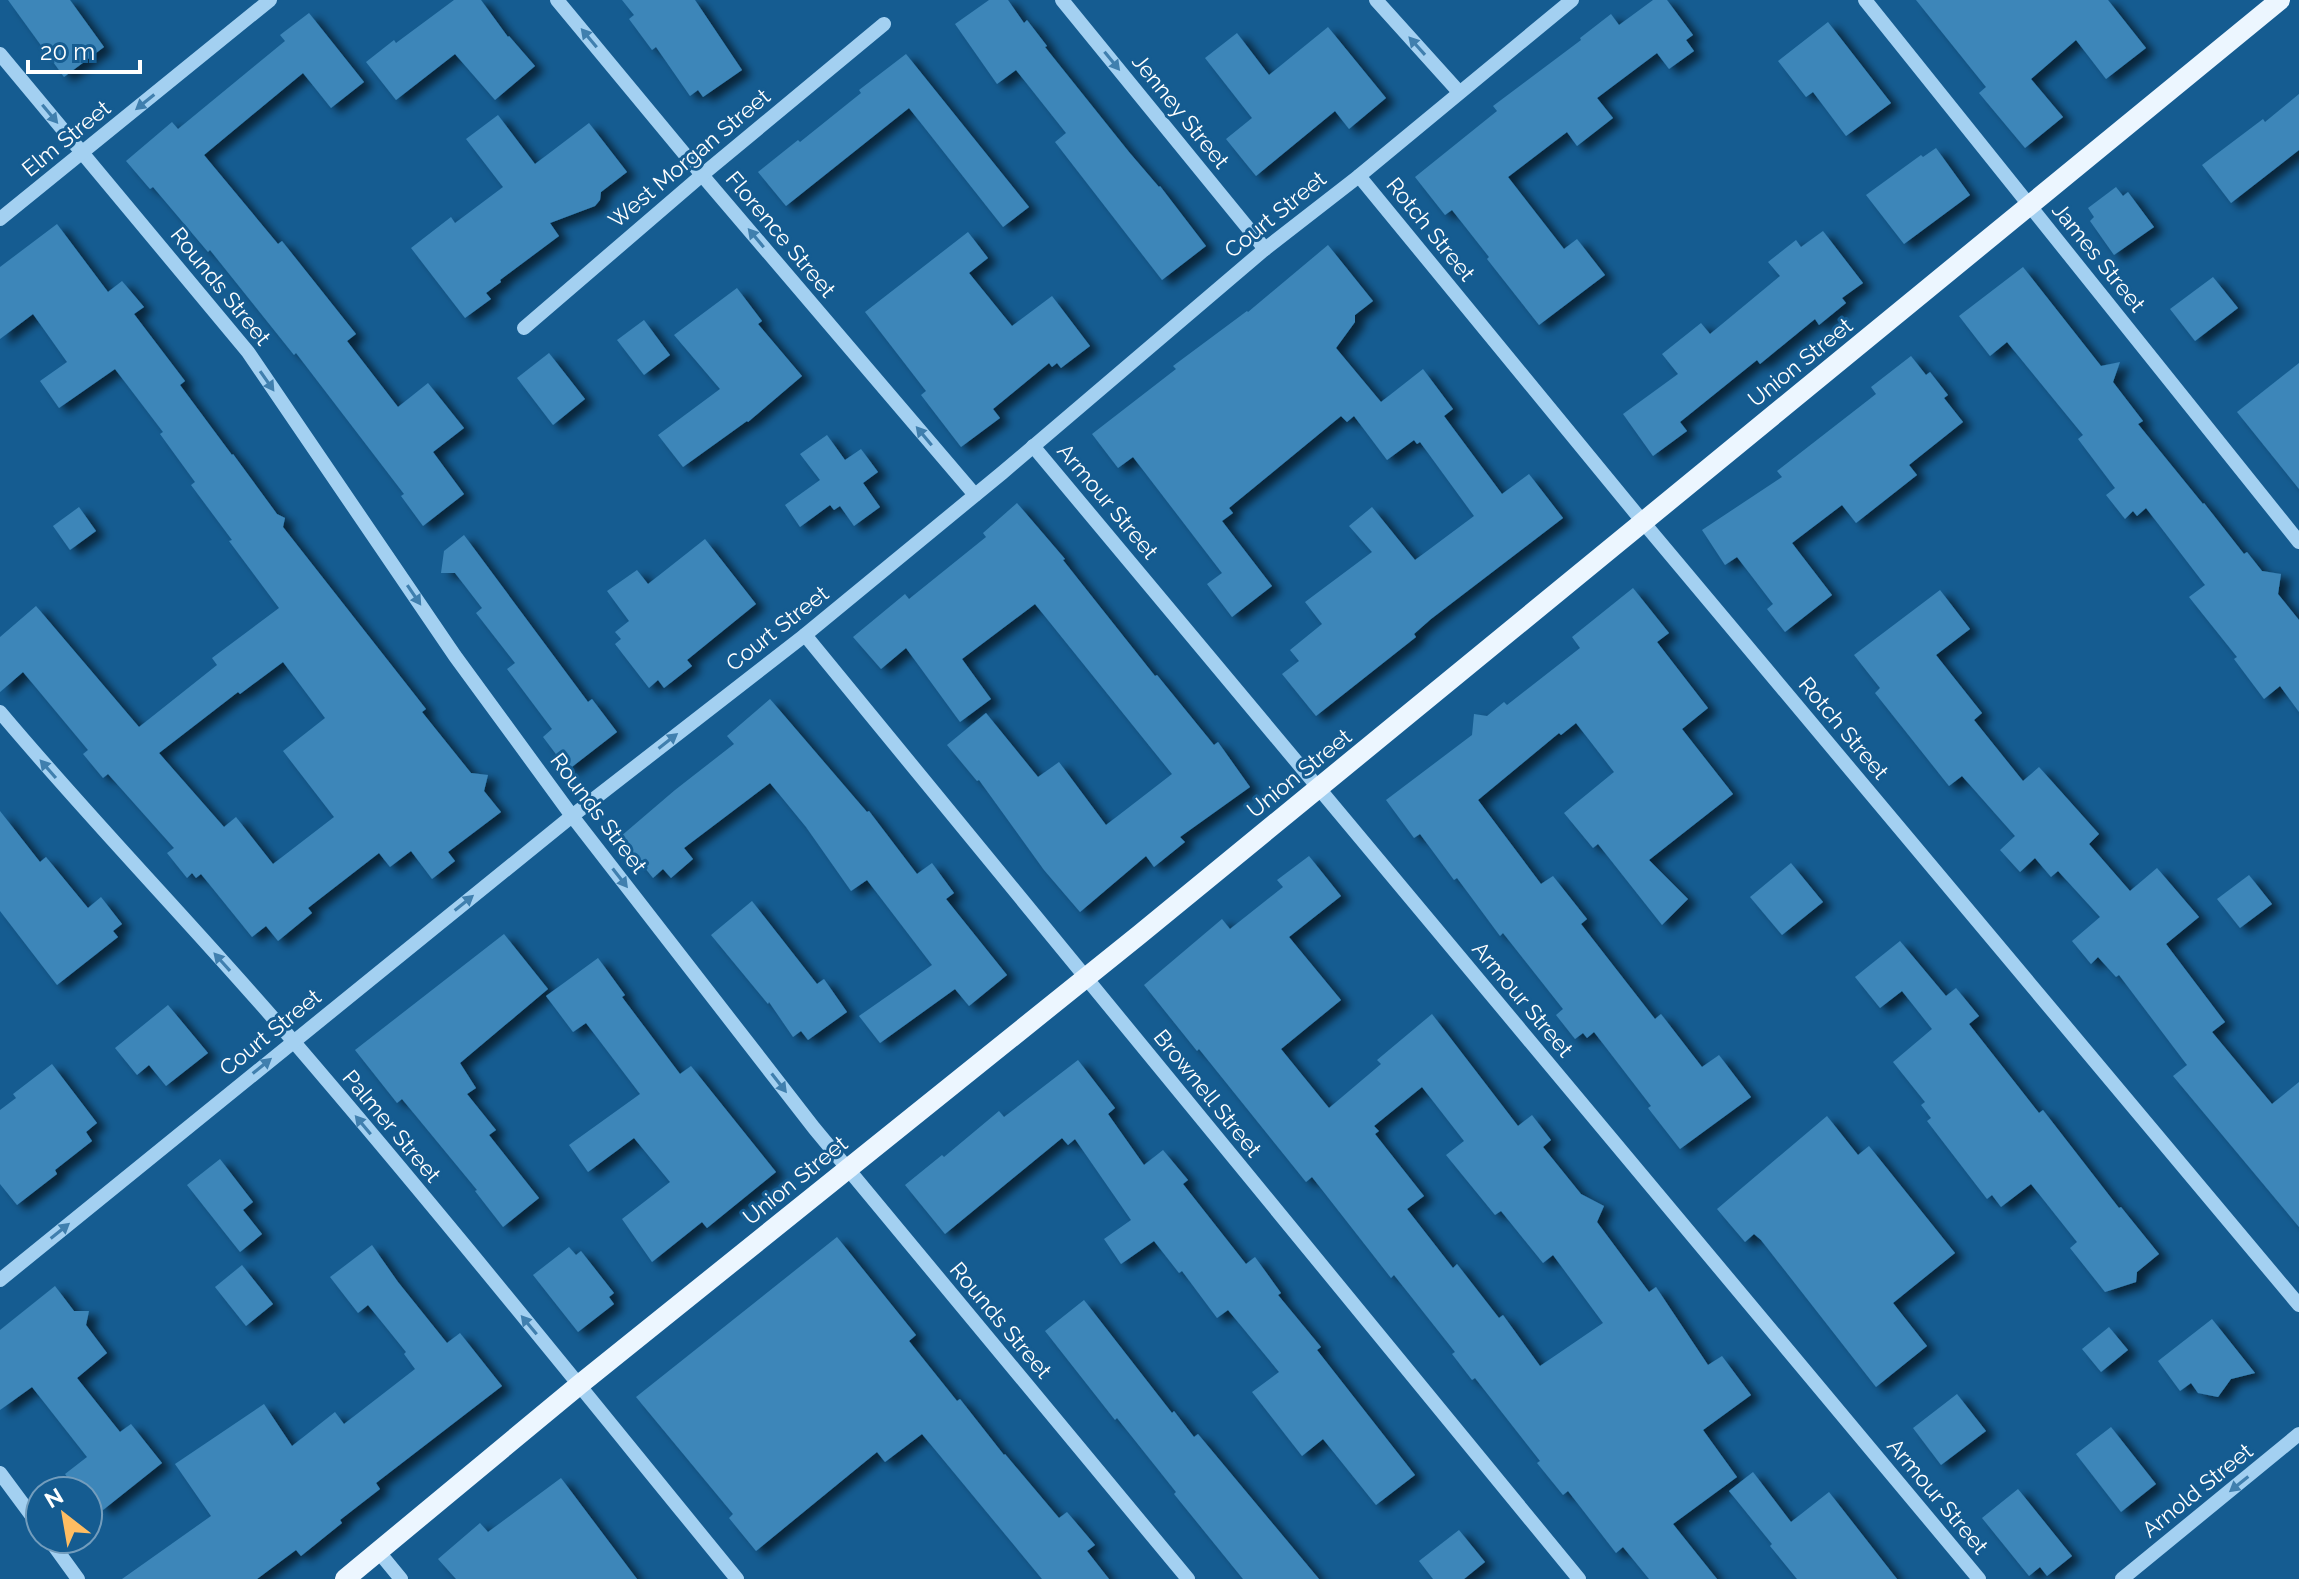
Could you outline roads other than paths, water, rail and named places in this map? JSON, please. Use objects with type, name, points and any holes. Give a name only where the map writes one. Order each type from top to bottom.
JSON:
[{"type":"main road","name":"Union Street","points":[[345,1579],[2280,0]]},
{"type":"street","name":"Elm Street","points":[[0,219],[270,0]]},
{"type":"street","name":"Florence Street","points":[[557,0],[975,495]]},
{"type":"street","name":"Jenney Street","points":[[1062,0],[1265,249]]},
{"type":"street","points":[[1376,0],[1459,92]]},
{"type":"street","name":"Court Street","points":[[0,1280],[572,816],[805,635],[1265,249],[1359,176],[1572,0]]},
{"type":"street","name":"James Street","points":[[1865,0],[2299,542]]},
{"type":"street","name":"West Morgan Street","points":[[524,328],[884,24]]},
{"type":"street","name":"Rounds Street","points":[[0,54],[248,352],[455,656],[572,816],[848,1169],[1188,1579]]},
{"type":"street","name":"Rotch Street","points":[[1359,176],[1643,522],[2299,1305]]},
{"type":"street","name":"Armour Street","points":[[1033,446],[1979,1579]]},
{"type":"street","name":"Brownell Street","points":[[805,635],[1579,1579]]},
{"type":"street","name":"Palmer Street","points":[[0,712],[293,1041],[737,1579]]},
{"type":"street","name":"Arnold Street","points":[[2122,1579],[2299,1434]]},
{"type":"street","points":[[0,1473],[24,1505]]},
{"type":"street","points":[[378,1551],[401,1579]]},
{"type":"street","points":[[61,1555],[78,1579]]}]
